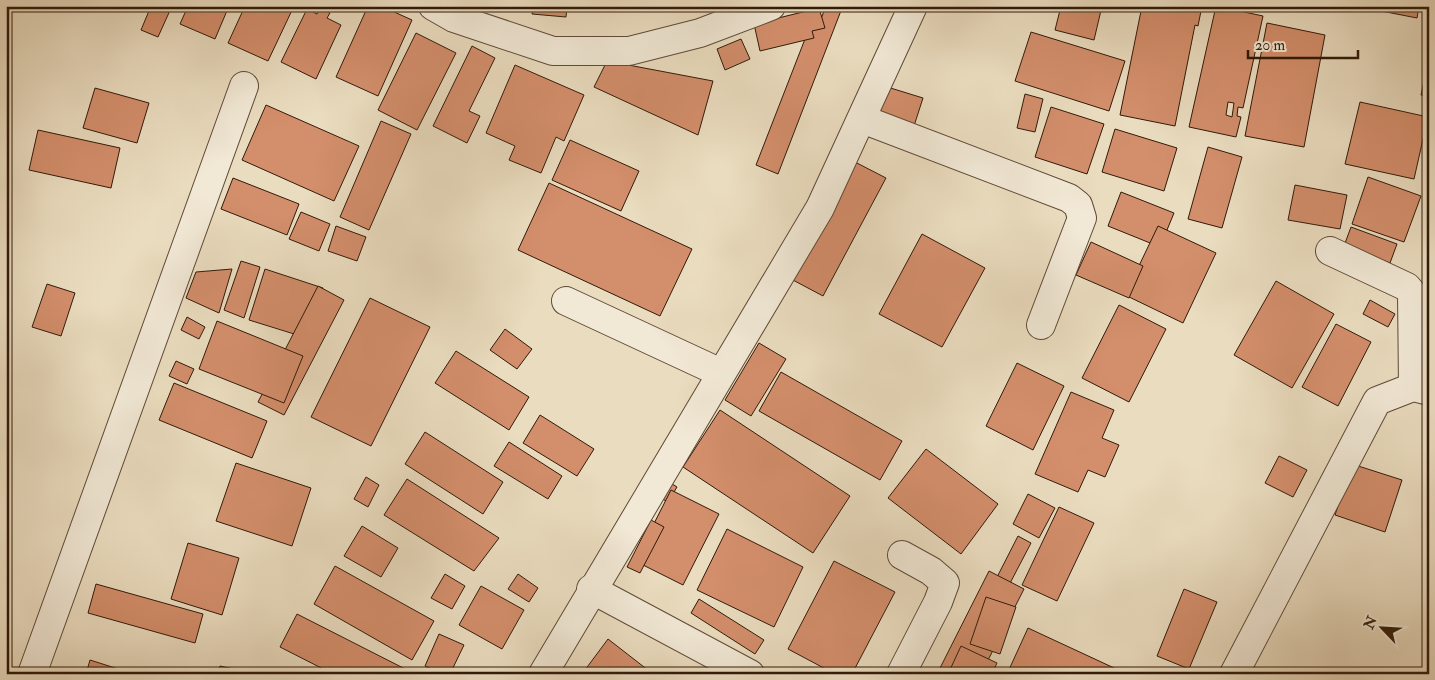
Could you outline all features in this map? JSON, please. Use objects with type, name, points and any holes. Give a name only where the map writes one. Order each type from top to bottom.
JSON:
[{"type":"street","points":[[433,6],[454,18],[553,50],[620,51],[629,51],[700,33],[771,6]]},
{"type":"street","points":[[542,674],[820,208],[913,6]]},
{"type":"street","points":[[32,674],[244,86]]},
{"type":"street","points":[[862,119],[1069,198],[1078,205],[1082,218],[1041,325]]},
{"type":"street","points":[[1234,674],[1377,401],[1421,389],[1412,293],[1406,287],[1330,251]]},
{"type":"street","points":[[566,301],[721,373]]},
{"type":"street","points":[[901,674],[938,602],[945,584],[931,571],[902,555]]},
{"type":"street","points":[[592,589],[750,674]]},
{"type":"building","points":[[151,6],[172,6],[158,37],[141,30]]},
{"type":"building","points":[[188,6],[229,6],[215,39],[180,24]]},
{"type":"building","points":[[245,6],[294,6],[268,61],[228,43]]},
{"type":"building","points":[[368,6],[381,6],[412,20],[378,96],[336,77]]},
{"type":"building","points":[[533,6],[567,6],[566,17],[532,14]]},
{"type":"building","points":[[826,6],[842,8],[778,174],[756,165],[812,21],[819,24]]},
{"type":"building","points":[[1061,6],[1102,6],[1094,40],[1055,30]]},
{"type":"building","points":[[1142,6],[1202,6],[1198,26],[1195,25],[1175,126],[1120,115]]},
{"type":"building","points":[[1216,6],[1263,16],[1243,108],[1238,107],[1237,116],[1241,117],[1236,137],[1189,127]],"holes":[[[1228,102],[1234,103],[1232,117],[1226,115]]]},
{"type":"building","points":[[1371,6],[1419,6],[1417,18],[1371,9]]},
{"type":"building","points":[[320,8],[330,13],[327,18],[341,25],[316,79],[281,62],[307,9],[317,14]]},
{"type":"building","points":[[819,8],[825,28],[812,31],[814,38],[760,51],[754,24]]},
{"type":"building","points":[[1267,23],[1325,35],[1304,147],[1245,136]]},
{"type":"building","points":[[1031,32],[1125,61],[1109,111],[1015,81]]},
{"type":"building","points":[[416,33],[456,53],[417,130],[378,110]]},
{"type":"building","points":[[741,39],[750,59],[725,70],[717,49]]},
{"type":"building","points":[[472,46],[495,58],[469,111],[480,116],[467,143],[433,126]]},
{"type":"building","points":[[1429,58],[1429,96],[1421,95]]},
{"type":"building","points":[[607,61],[713,81],[698,135],[594,87]]},
{"type":"building","points":[[515,65],[584,95],[564,141],[556,137],[541,173],[509,160],[515,146],[486,133]]},
{"type":"building","points":[[884,86],[923,98],[913,129],[875,117]]},
{"type":"building","points":[[95,88],[149,103],[137,143],[83,128]]},
{"type":"building","points":[[1025,94],[1043,99],[1035,132],[1017,128]]},
{"type":"building","points":[[1360,102],[1428,117],[1414,179],[1345,164]]},
{"type":"building","points":[[266,105],[359,146],[334,201],[242,160]]},
{"type":"building","points":[[1051,107],[1104,124],[1087,174],[1035,157]]},
{"type":"building","points":[[381,121],[411,134],[369,230],[340,217]]},
{"type":"building","points":[[1115,129],[1177,148],[1164,191],[1102,172]]},
{"type":"building","points":[[38,130],[120,148],[111,188],[29,170]]},
{"type":"building","points":[[570,140],[639,171],[621,211],[552,180]]},
{"type":"building","points":[[1208,147],[1242,157],[1222,228],[1188,219]]},
{"type":"building","points":[[853,161],[886,178],[823,296],[791,279]]},
{"type":"building","points":[[1368,177],[1421,196],[1404,242],[1352,224]]},
{"type":"building","points":[[233,178],[299,204],[287,235],[221,209]]},
{"type":"building","points":[[549,183],[692,249],[660,316],[518,250]]},
{"type":"building","points":[[1295,185],[1347,195],[1340,229],[1288,220]]},
{"type":"building","points":[[1121,192],[1174,213],[1160,247],[1108,226]]},
{"type":"building","points":[[301,212],[330,224],[319,251],[289,239]]},
{"type":"building","points":[[336,226],[366,237],[357,261],[328,251]]},
{"type":"building","points":[[1158,226],[1216,253],[1183,323],[1125,295]]},
{"type":"building","points":[[1351,227],[1397,244],[1390,263],[1344,246]]},
{"type":"building","points":[[922,234],[985,268],[942,347],[879,314]]},
{"type":"building","points":[[1091,242],[1143,266],[1129,298],[1076,275]]},
{"type":"building","points":[[241,261],[260,267],[244,318],[224,310]]},
{"type":"building","points":[[232,269],[219,313],[186,298],[196,272]]},
{"type":"building","points":[[265,269],[323,288],[307,338],[249,320]]},
{"type":"building","points":[[1276,281],[1334,314],[1292,388],[1234,355]]},
{"type":"building","points":[[47,284],[75,293],[61,336],[32,327]]},
{"type":"building","points":[[318,286],[344,300],[284,415],[258,402]]},
{"type":"building","points":[[370,298],[430,327],[371,446],[311,417]]},
{"type":"building","points":[[1370,300],[1395,314],[1388,327],[1363,314]]},
{"type":"building","points":[[1119,305],[1166,329],[1129,402],[1082,378]]},
{"type":"building","points":[[187,317],[205,327],[199,339],[181,330]]},
{"type":"building","points":[[217,321],[303,356],[284,403],[199,369]]},
{"type":"building","points":[[1336,324],[1371,342],[1338,406],[1302,387]]},
{"type":"building","points":[[505,329],[532,349],[517,369],[490,350]]},
{"type":"building","points":[[759,343],[786,359],[751,416],[725,400]]},
{"type":"building","points":[[456,351],[529,397],[509,430],[435,383]]},
{"type":"building","points":[[176,361],[194,369],[187,384],[169,376]]},
{"type":"building","points":[[1017,363],[1064,386],[1033,450],[986,426]]},
{"type":"building","points":[[781,372],[902,441],[880,480],[759,411]]},
{"type":"building","points":[[174,383],[267,421],[252,458],[159,420]]},
{"type":"building","points":[[1071,392],[1114,410],[1102,438],[1119,445],[1105,477],[1088,470],[1078,492],[1035,474]]},
{"type":"building","points":[[720,410],[850,496],[813,553],[683,467]]},
{"type":"building","points":[[540,415],[594,449],[577,476],[523,443]]},
{"type":"building","points":[[425,432],[503,482],[483,514],[405,464]]},
{"type":"building","points":[[509,442],[562,476],[548,499],[494,466]]},
{"type":"building","points":[[926,449],[998,504],[961,554],[888,498]]},
{"type":"building","points":[[1279,456],[1307,470],[1293,497],[1265,483]]},
{"type":"building","points":[[236,463],[311,488],[292,546],[216,521]]},
{"type":"building","points":[[1352,464],[1402,480],[1385,532],[1335,515]]},
{"type":"building","points":[[366,477],[379,485],[368,507],[354,499]]},
{"type":"building","points":[[407,479],[499,538],[474,571],[384,515]]},
{"type":"building","points":[[664,479],[677,487],[668,502],[655,495]]},
{"type":"building","points":[[671,490],[719,514],[683,585],[635,561]]},
{"type":"building","points":[[1028,494],[1055,508],[1039,538],[1013,524]]},
{"type":"building","points":[[1059,507],[1094,523],[1057,601],[1022,585]]},
{"type":"building","points":[[651,520],[664,527],[640,573],[627,567]]},
{"type":"building","points":[[362,526],[398,548],[381,577],[344,556]]},
{"type":"building","points":[[727,529],[803,567],[774,627],[697,590]]},
{"type":"building","points":[[1018,536],[1031,543],[1007,589],[994,583]]},
{"type":"building","points":[[188,543],[239,558],[222,615],[171,599]]},
{"type":"building","points":[[834,561],[895,592],[852,674],[835,674],[788,649]]},
{"type":"building","points":[[335,566],[434,621],[412,660],[314,604]]},
{"type":"building","points":[[989,571],[1024,589],[981,674],[937,674]]},
{"type":"building","points":[[445,574],[465,586],[452,609],[431,598]]},
{"type":"building","points":[[518,574],[538,588],[529,602],[508,589]]},
{"type":"building","points":[[96,584],[203,614],[195,643],[88,613]]},
{"type":"building","points":[[481,586],[524,610],[502,649],[459,625]]},
{"type":"building","points":[[1184,589],[1217,602],[1189,669],[1157,656]]},
{"type":"building","points":[[986,597],[1016,607],[1000,654],[970,644]]},
{"type":"building","points":[[699,599],[764,640],[755,654],[691,613]]},
{"type":"building","points":[[297,614],[415,674],[333,674],[280,647]]},
{"type":"building","points":[[1028,628],[1127,674],[1007,674]]},
{"type":"building","points":[[439,634],[464,645],[450,674],[442,674],[425,666]]},
{"type":"building","points":[[608,639],[653,674],[582,674]]},
{"type":"building","points":[[961,646],[997,663],[992,674],[948,674]]},
{"type":"building","points":[[90,660],[134,674],[86,674]]},
{"type":"building","points":[[220,666],[257,674],[218,674]]}]
